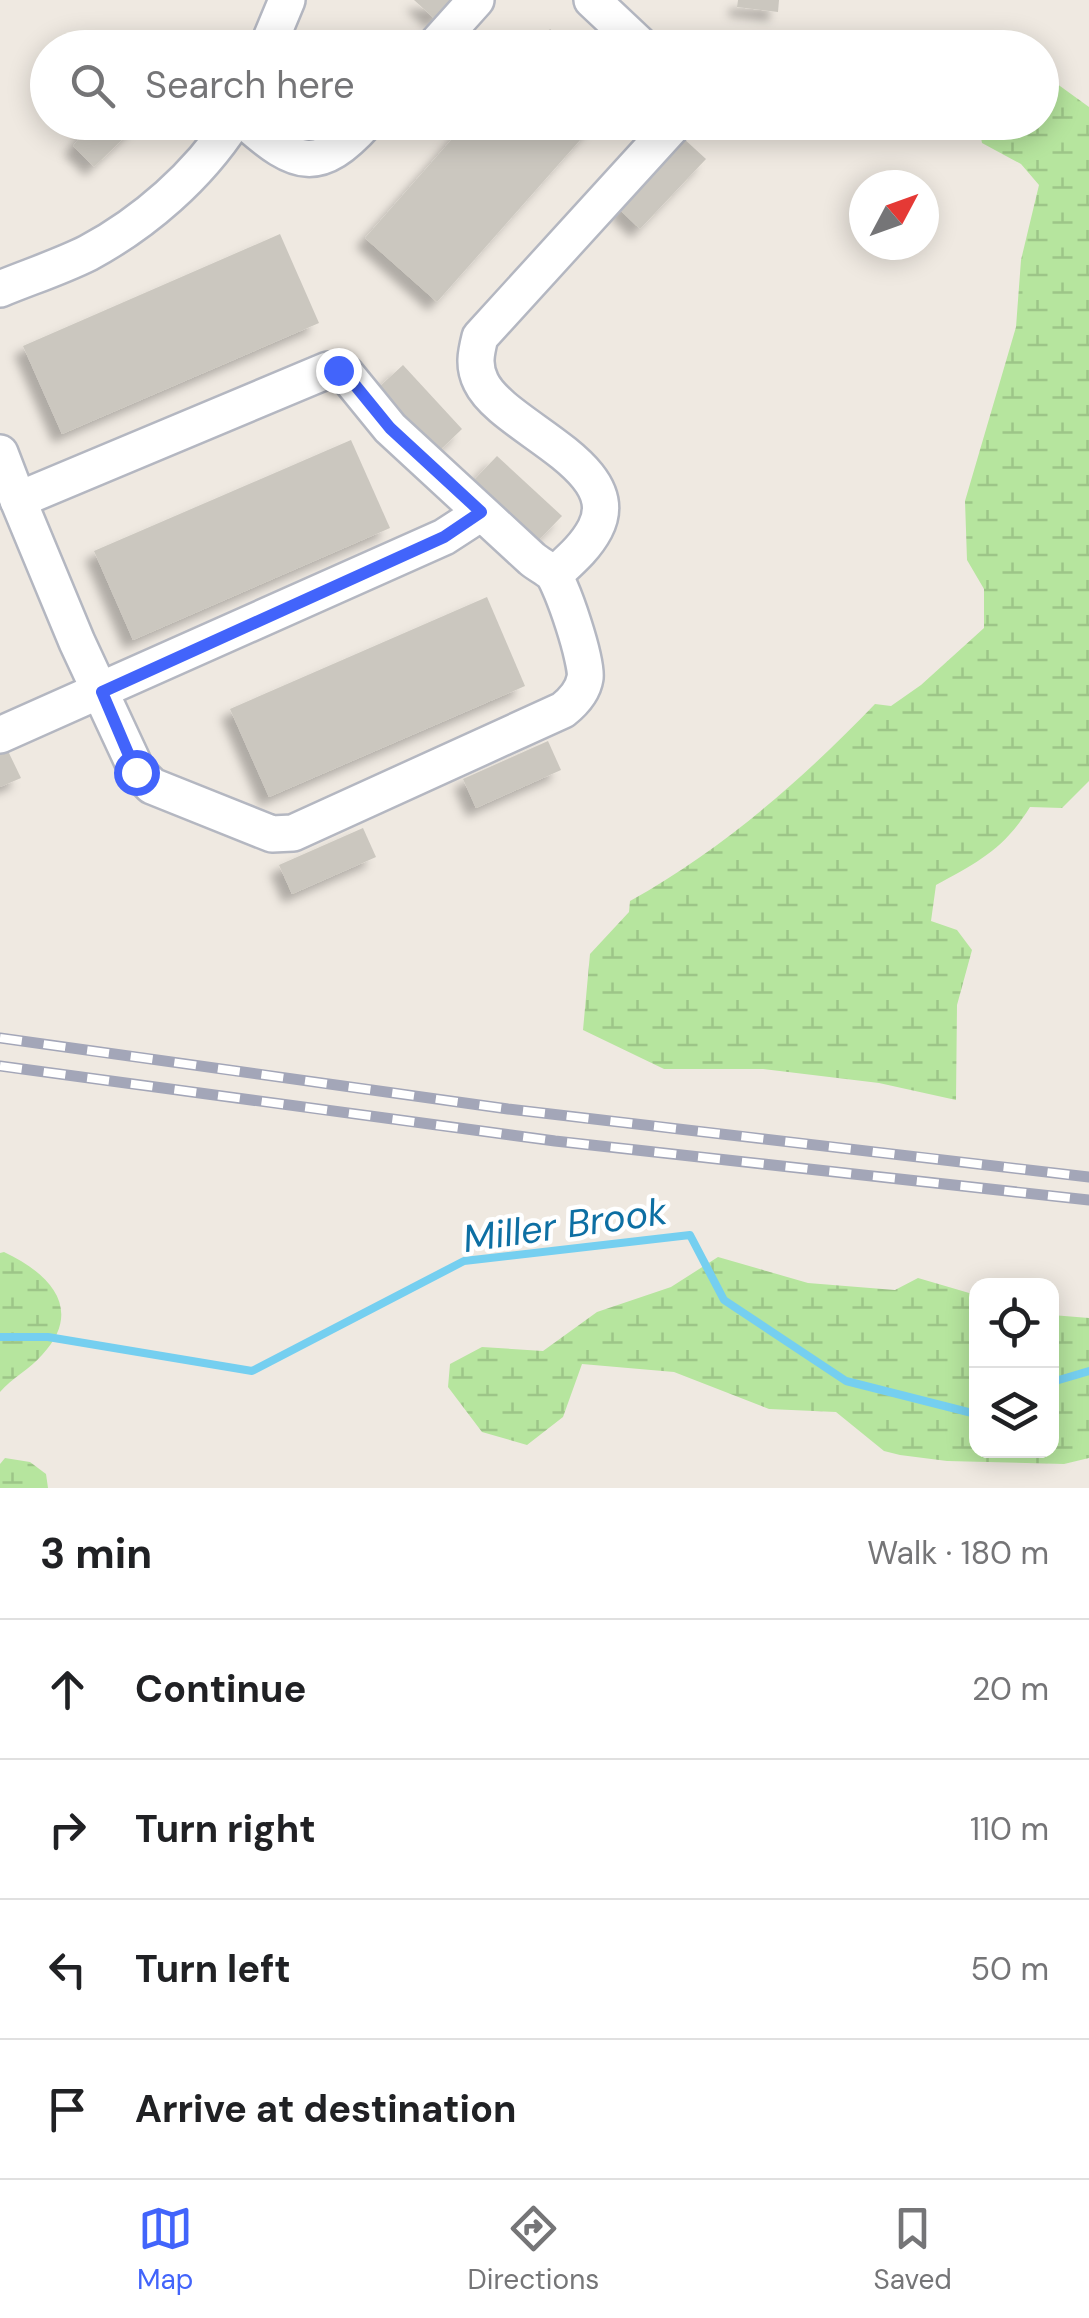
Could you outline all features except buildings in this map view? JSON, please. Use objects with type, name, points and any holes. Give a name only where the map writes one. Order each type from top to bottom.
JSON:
[{"type":"street","points":[[274,30],[286,0]]},
{"type":"street","points":[[449,30],[476,0]]},
{"type":"street","points":[[592,0],[624,30]]},
{"type":"street","points":[[0,289],[88,252],[130,225],[190,177],[219,140]]},
{"type":"street","points":[[272,140],[299,158],[332,155],[347,140]]},
{"type":"street","points":[[554,575],[585,546],[598,525],[596,484],[506,410],[481,384],[474,362],[480,337],[660,140]]},
{"type":"street","points":[[0,454],[18,500],[77,642],[136,772],[152,786],[272,834],[293,833],[563,710],[574,701],[586,681],[586,664],[554,575],[390,428],[346,374],[338,370],[328,370],[18,500]]},
{"type":"street","points":[[0,735],[444,537],[481,512]]},
{"type":"green space","points":[[1059,85],[1089,107],[1089,781],[1062,808],[1030,807],[1010,834],[989,853],[936,885],[931,921],[957,930],[972,950],[957,1005],[956,1100],[879,1083],[763,1069],[664,1069],[583,1030],[590,954],[629,912],[630,901],[729,836],[790,786],[875,704],[891,706],[921,685],[984,628],[984,589],[967,560],[965,501],[1016,327],[1021,260],[1039,185],[1021,164],[981,140],[1059,140]]},
{"type":"green space","points":[[0,1253],[47,1282],[61,1308],[61,1322],[42,1355],[0,1392]]},
{"type":"green space","points":[[718,1257],[808,1283],[895,1290],[918,1278],[969,1293],[969,1458],[1059,1458],[1059,1316],[1089,1318],[1089,1458],[1064,1464],[947,1461],[900,1455],[884,1451],[836,1412],[769,1409],[674,1372],[582,1364],[563,1417],[527,1445],[482,1432],[448,1387],[450,1364],[482,1347],[543,1351],[597,1312],[671,1287]]},
{"type":"green space","points":[[5,1458],[30,1462],[46,1474],[48,1488],[0,1488],[0,1464]]},
{"type":"waterway","name":"Miller Brook","points":[[0,1337],[48,1337],[252,1371],[464,1261],[690,1235],[724,1300],[846,1381],[969,1412]]},
{"type":"waterway","name":"Miller Brook","points":[[1059,1380],[1089,1371]]},
{"type":"railway","points":[[0,1038],[508,1109],[1089,1177]]},
{"type":"railway","points":[[0,1066],[555,1141],[1089,1200]]},
{"type":"route","points":[[136,772],[102,692],[444,537],[481,512],[390,428],[346,374],[338,370]]}]
